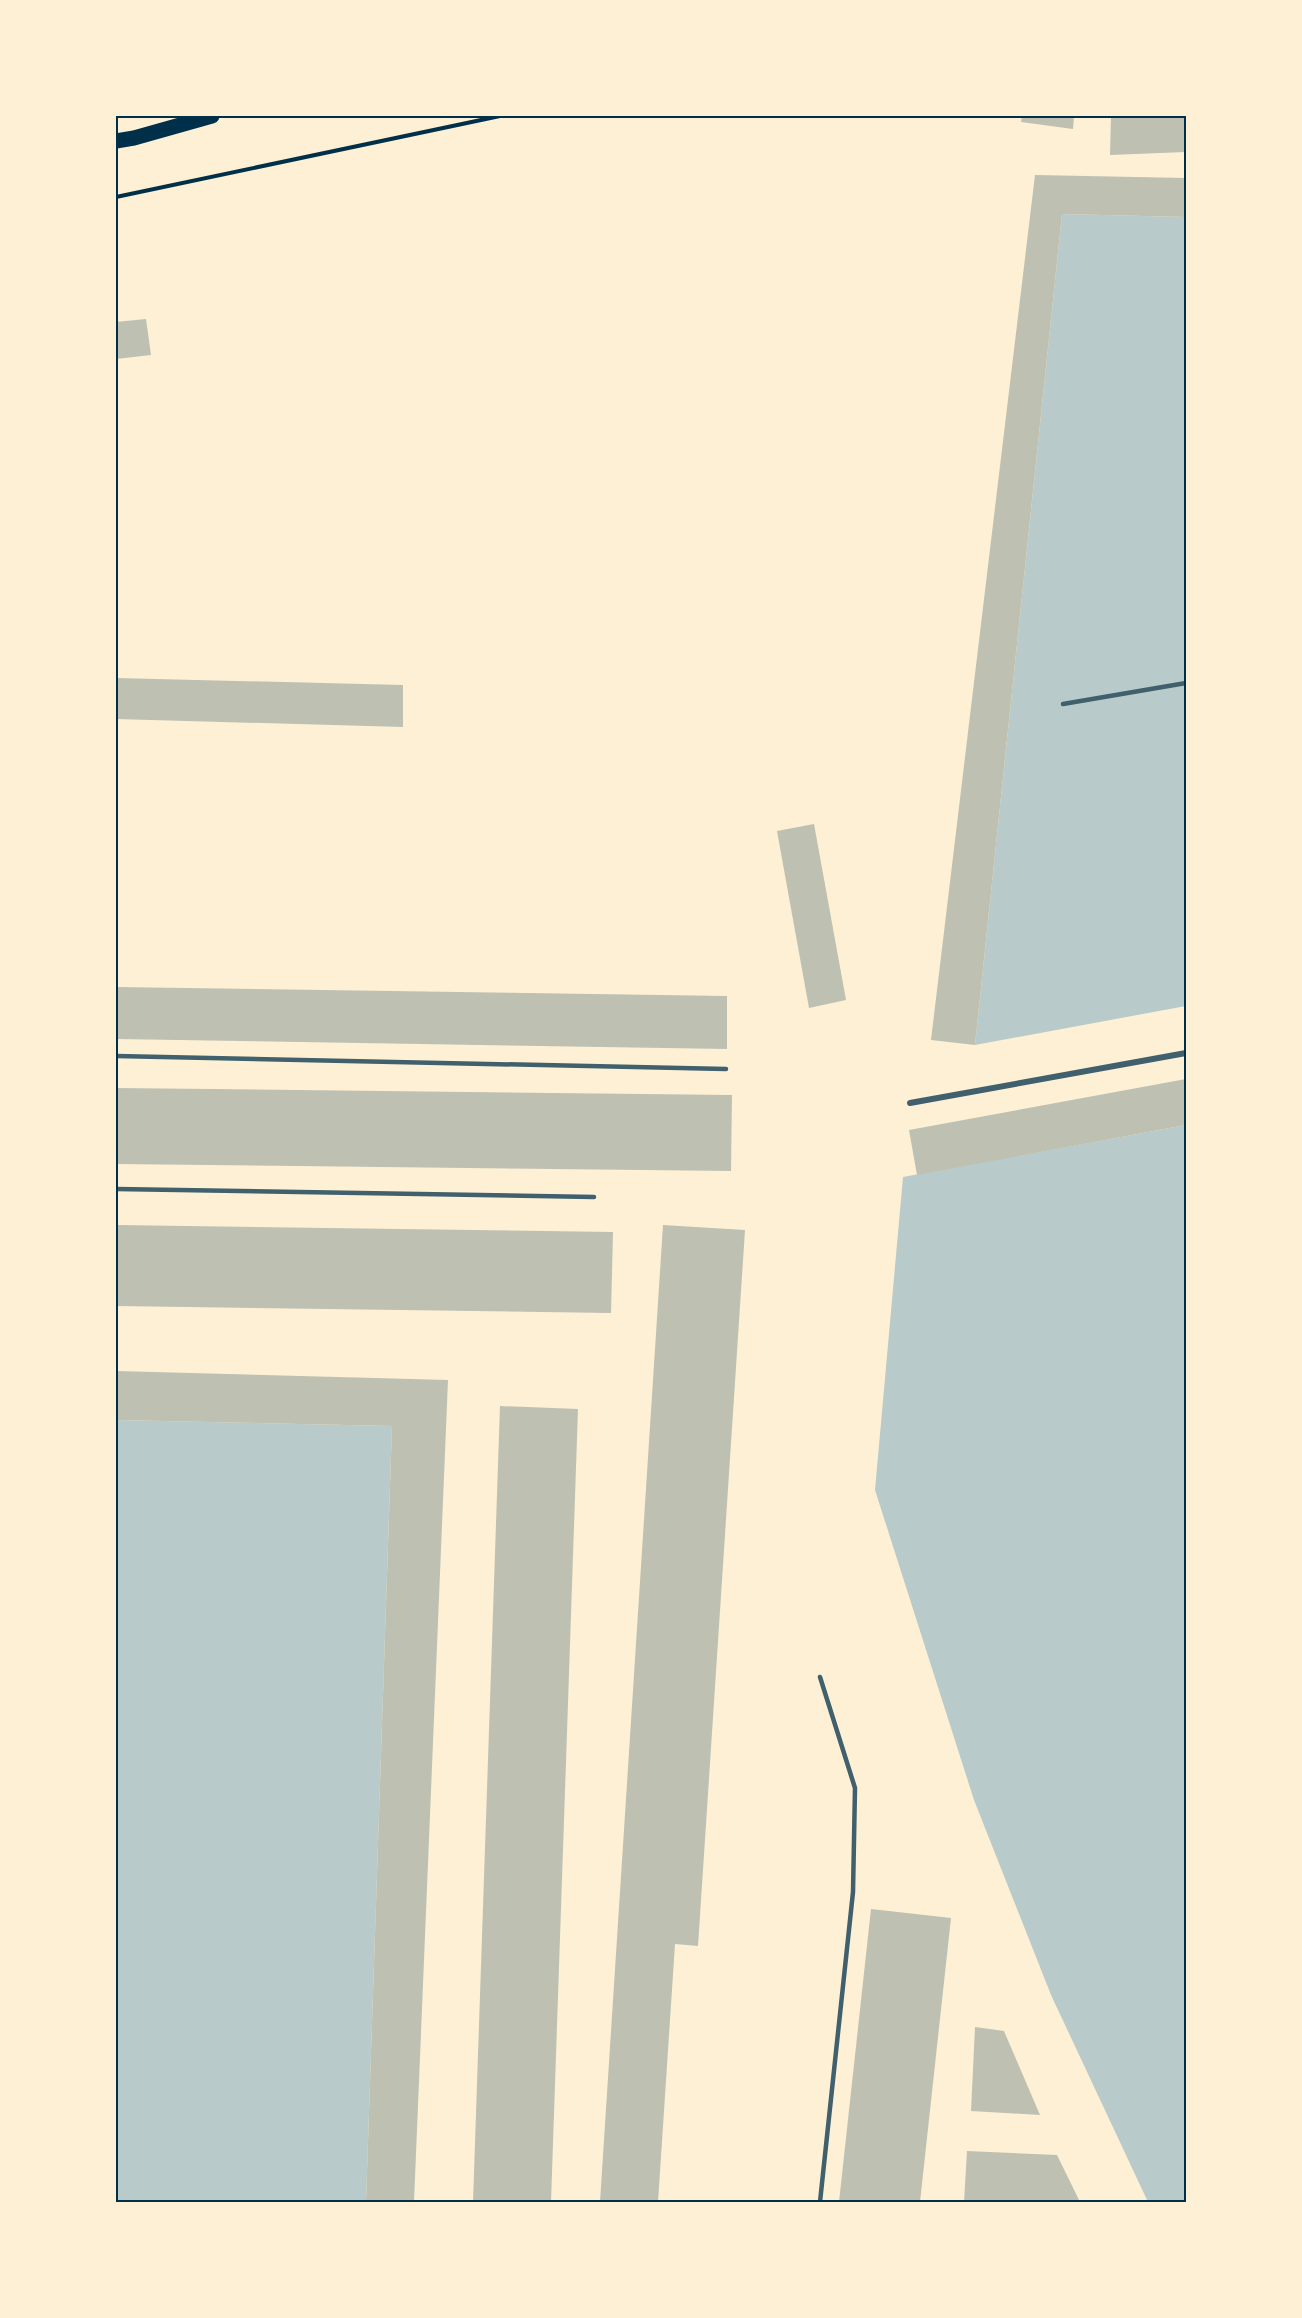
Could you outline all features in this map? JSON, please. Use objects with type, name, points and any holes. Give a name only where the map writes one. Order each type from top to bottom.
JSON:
[{"type":"main road","points":[[116,141],[212,116]]},
{"type":"street","points":[[909,1104],[1186,1053]]},
{"type":"lane","points":[[1063,704],[1186,682]]},
{"type":"lane","points":[[116,1056],[726,1069]]},
{"type":"lane","points":[[116,1189],[594,1197]]},
{"type":"lane","points":[[820,1677],[855,1788],[853,1892],[820,2202]]},
{"type":"path","points":[[116,197],[500,116]]},
{"type":"shaded area","points":[[1062,214],[1186,217],[1186,1006],[975,1045]]},
{"type":"shaded area","points":[[1186,1125],[1186,2202],[1148,2202],[1051,1995],[974,1800],[875,1490],[903,1177]]},
{"type":"shaded area","points":[[116,1420],[392,1426],[366,2202],[116,2202]]},
{"type":"building","points":[[1022,116],[1074,116],[1073,129],[1021,122]]},
{"type":"building","points":[[1111,116],[1186,116],[1186,152],[1110,155]]},
{"type":"building","points":[[1035,175],[1186,178],[1186,217],[1062,214],[975,1045],[931,1040]]},
{"type":"building","points":[[146,319],[151,355],[116,359],[116,322]]},
{"type":"building","points":[[116,678],[403,685],[403,727],[116,719]]},
{"type":"building","points":[[814,824],[846,1000],[809,1008],[777,831]]},
{"type":"building","points":[[116,987],[727,996],[727,1049],[116,1039]]},
{"type":"building","points":[[1186,1079],[1186,1125],[917,1175],[909,1130]]},
{"type":"building","points":[[116,1088],[732,1095],[731,1171],[116,1164]]},
{"type":"building","points":[[116,1225],[613,1232],[611,1313],[116,1306]]},
{"type":"building","points":[[663,1225],[745,1230],[698,1946],[675,1944],[658,2202],[600,2202]]},
{"type":"building","points":[[116,1371],[448,1380],[414,2202],[366,2202],[392,1426],[116,1420]]},
{"type":"building","points":[[500,1406],[578,1409],[551,2202],[473,2202]]},
{"type":"building","points":[[871,1909],[951,1918],[920,2202],[839,2202]]},
{"type":"building","points":[[975,2027],[1004,2031],[1040,2115],[971,2111]]},
{"type":"building","points":[[967,2151],[1057,2155],[1080,2202],[964,2202]]}]
